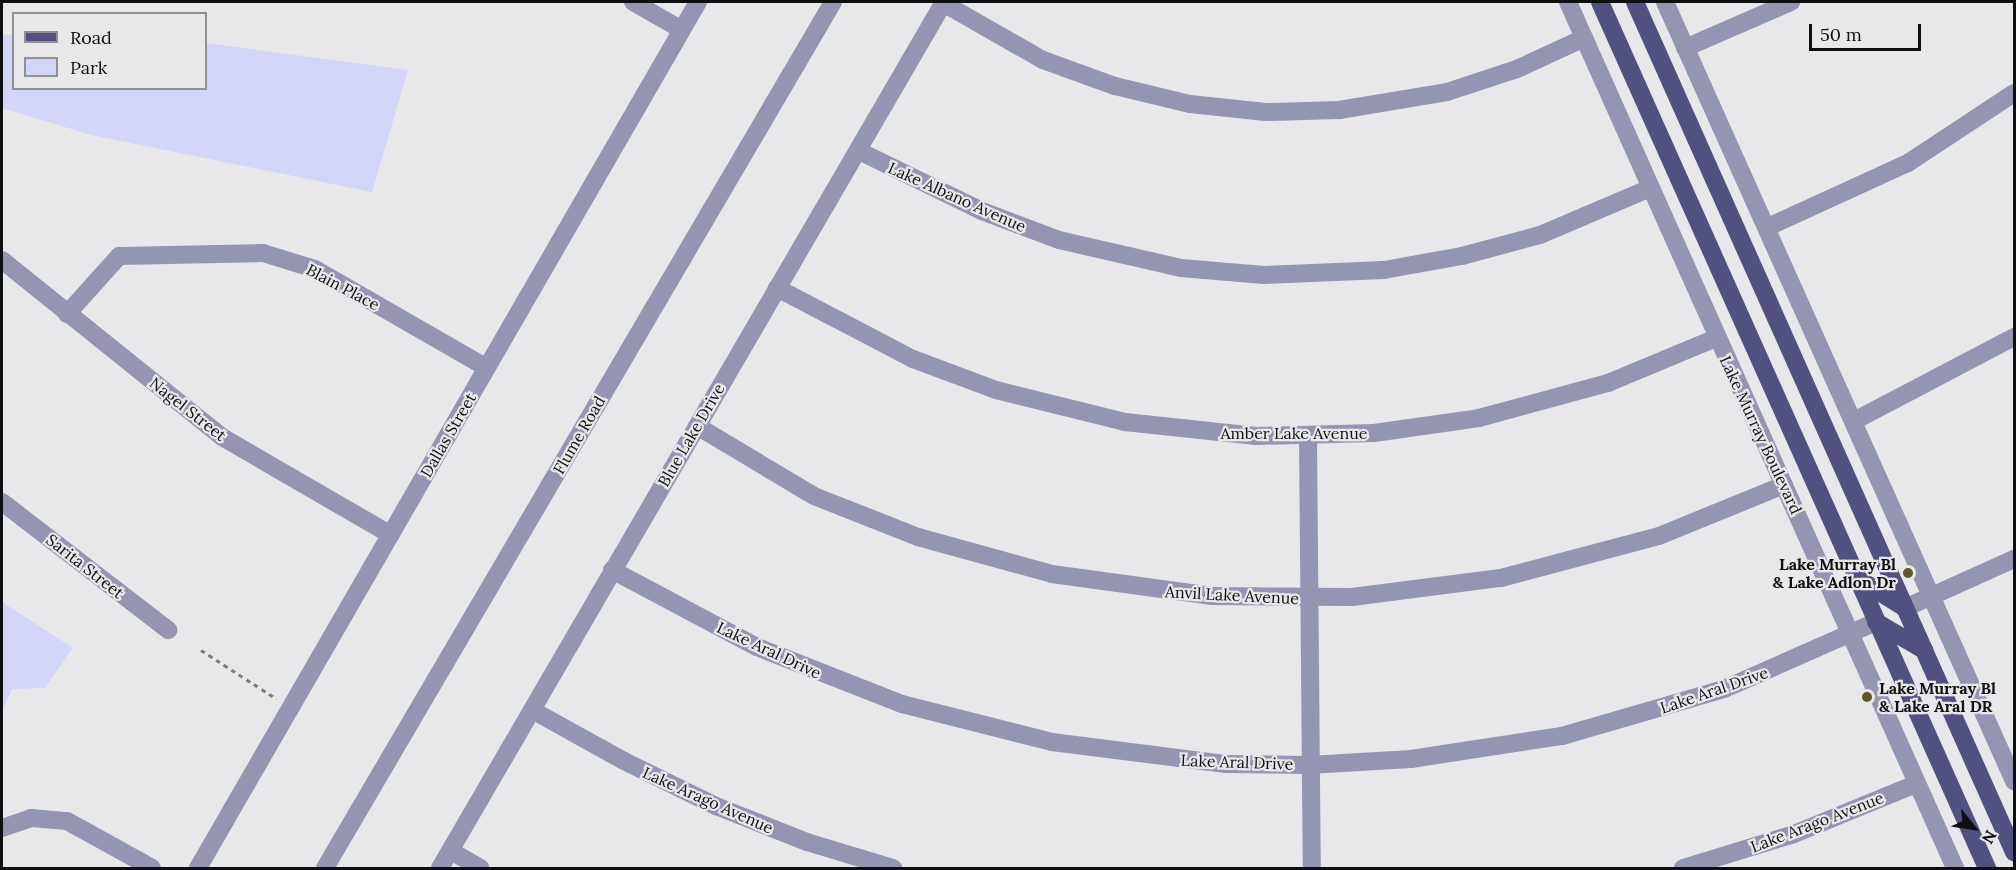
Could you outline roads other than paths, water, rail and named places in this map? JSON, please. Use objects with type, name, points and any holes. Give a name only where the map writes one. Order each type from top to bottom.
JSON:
[{"type":"main road","name":"Lake Murray Boulevard","points":[[1600,2],[1987,868]]},
{"type":"main road","points":[[1635,2],[2014,852]]},
{"type":"main road","points":[[1857,578],[1905,608]]},
{"type":"main road","points":[[1876,622],[1924,650]]},
{"type":"street","points":[[633,2],[682,30]]},
{"type":"street","name":"Dallas Street","points":[[198,868],[698,2]]},
{"type":"street","name":"Flume Road","points":[[326,868],[833,2]]},
{"type":"street","points":[[944,2],[1035,56],[1115,86],[1190,104],[1266,112],[1348,109],[1438,94],[1517,69],[1584,38]]},
{"type":"street","name":"Blue Lake Drive","points":[[440,868],[944,2]]},
{"type":"street","name":"Lake Murray Boulevard","points":[[1568,2],[1716,338],[1955,868]]},
{"type":"street","points":[[1665,2],[2013,776]]},
{"type":"street","points":[[1685,48],[1791,2]]},
{"type":"street","points":[[1767,227],[1908,163],[2014,93]]},
{"type":"street","name":"Lake Albano Avenue","points":[[859,151],[981,211],[1059,240],[1171,266],[1264,275],[1374,271],[1462,256],[1540,235],[1650,188]]},
{"type":"street","name":"Blain Place","points":[[67,314],[119,256],[263,253],[315,269],[487,368]]},
{"type":"street","name":"Nagel Street","points":[[2,260],[222,437],[391,535]]},
{"type":"street","name":"Amber Lake Avenue","points":[[777,288],[913,359],[1038,403],[1168,429],[1308,437],[1434,426],[1522,409],[1608,383],[1716,338]]},
{"type":"street","points":[[1854,421],[1926,387],[2014,337]]},
{"type":"street","name":"Anvil Lake Avenue","points":[[697,426],[836,506],[918,537],[1004,563],[1163,592],[1310,598],[1417,591],[1550,568],[1659,536],[1784,485]]},
{"type":"street","points":[[1308,437],[1312,868]]},
{"type":"street","name":"Sarita Street","points":[[2,502],[168,630]]},
{"type":"street","points":[[1905,608],[1933,598],[2014,559]]},
{"type":"street","name":"Lake Aral Drive","points":[[612,570],[757,647],[853,687],[951,719],[1052,742],[1154,758],[1310,765],[1462,753],[1596,728],[1724,689],[1850,636],[1876,622]]},
{"type":"street","name":"Lake Arago Avenue","points":[[532,710],[624,762],[716,806],[807,842],[893,868]]},
{"type":"street","name":"Lake Arago Avenue","points":[[1683,868],[1794,834],[1916,784]]},
{"type":"street","points":[[2,828],[31,818],[66,821],[152,868]]},
{"type":"street","points":[[451,851],[481,868]]},
{"type":"place","name":"Lake Murray Bl & Lake Adlon Dr","points":[[1908,573]]},
{"type":"place","name":"Lake Murray Bl & Lake Aral DR","points":[[1867,697]]}]
